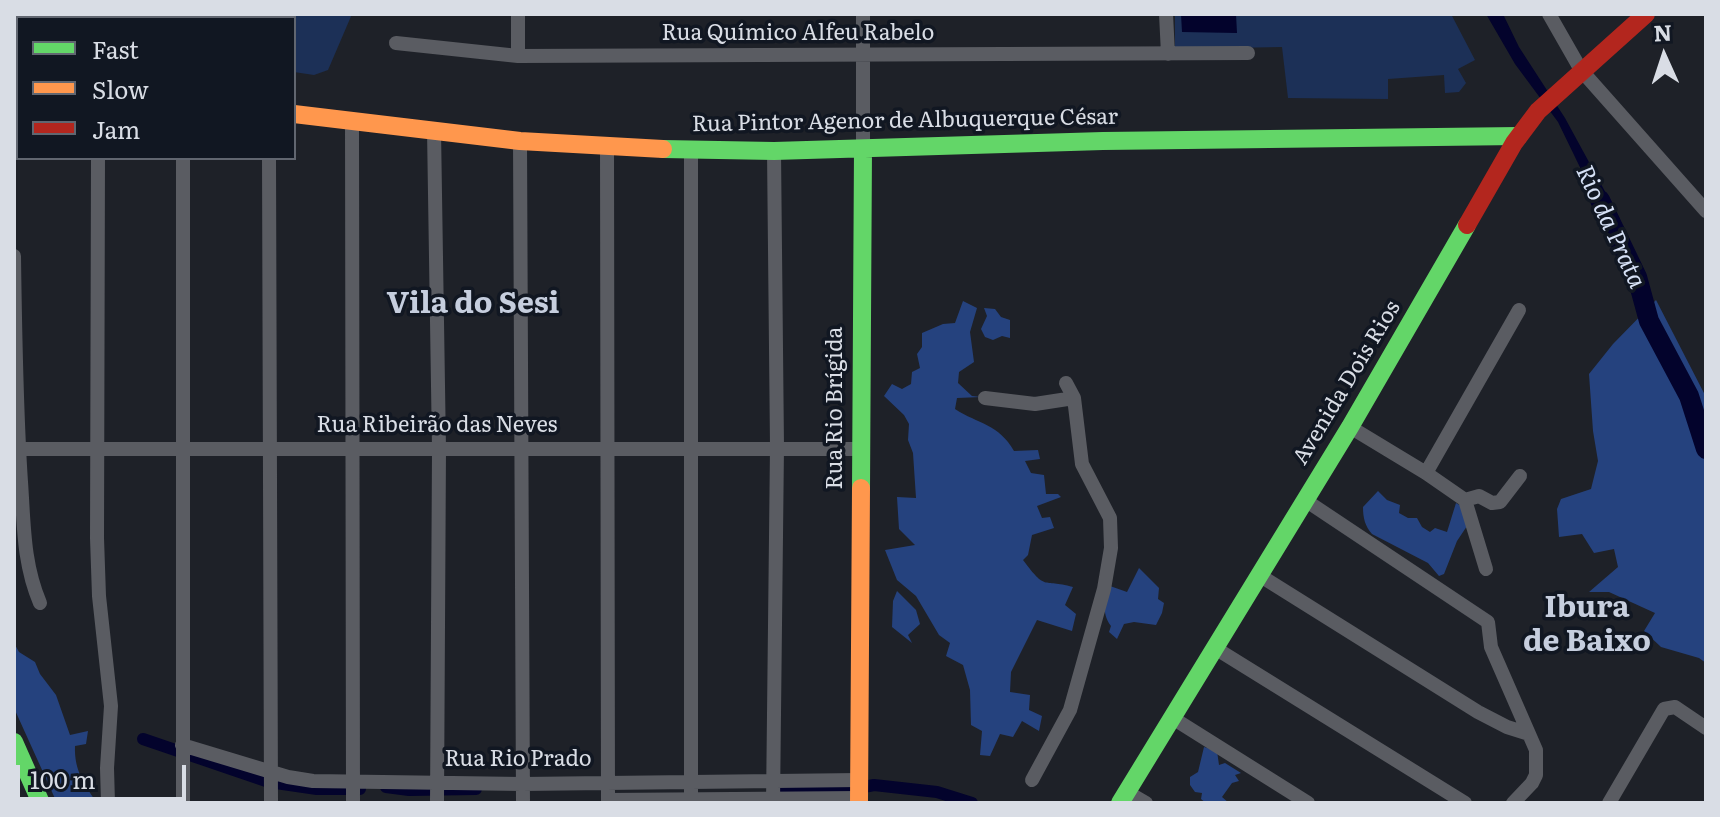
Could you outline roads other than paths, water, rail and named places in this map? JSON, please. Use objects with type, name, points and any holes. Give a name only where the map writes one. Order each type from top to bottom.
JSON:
[{"type":"main road","name":"Avenida Dois Rios","points":[[1124,797],[1350,427],[1519,136],[1581,70],[1646,14]]},
{"type":"main road","name":"Rua Pintor Agenor de Albuquerque César","points":[[296,114],[520,141],[774,151],[1103,141],[1519,136]]},
{"type":"main road","name":"Rua Rio Brígida","points":[[859,792],[863,149]]},
{"type":"main road","points":[[14,742],[41,803]]},
{"type":"street","points":[[518,14],[518,56]]},
{"type":"street","name":"Rua Rio Brígida","points":[[863,14],[863,149]]},
{"type":"street","points":[[1166,14],[1168,54]]},
{"type":"street","points":[[1549,14],[1581,70],[1706,211]]},
{"type":"street","name":"Rua Químico Alfeu Rabelo","points":[[396,43],[518,56],[1248,53]]},
{"type":"street","points":[[352,121],[352,791]]},
{"type":"street","points":[[434,130],[439,449],[437,792]]},
{"type":"street","points":[[520,141],[523,792]]},
{"type":"street","points":[[607,146],[607,793]]},
{"type":"street","points":[[691,149],[692,793]]},
{"type":"street","points":[[773,793],[777,447],[774,151]]},
{"type":"street","points":[[98,160],[99,596],[111,706],[108,803]]},
{"type":"street","points":[[183,160],[183,803]]},
{"type":"street","points":[[269,160],[271,803]]},
{"type":"street","points":[[14,256],[16,449],[26,561],[40,603]]},
{"type":"street","points":[[1426,473],[1519,310]]},
{"type":"street","points":[[1032,780],[1070,710],[1100,602],[1111,548],[1108,511],[1082,464],[1074,398],[1066,383]]},
{"type":"street","points":[[985,398],[1038,404],[1074,398]]},
{"type":"street","points":[[1350,427],[1465,500],[1486,569]]},
{"type":"street","name":"Rua Ribeirão das Neves","points":[[16,449],[860,449]]},
{"type":"street","points":[[1465,500],[1479,496],[1492,503],[1500,502],[1520,476]]},
{"type":"street","points":[[1305,500],[1488,622],[1489,643],[1526,733],[1535,747],[1536,775],[1529,788],[1513,803]]},
{"type":"street","points":[[1259,575],[1478,712],[1526,733]]},
{"type":"street","points":[[1215,648],[1465,803]]},
{"type":"street","points":[[1609,803],[1664,709],[1671,706],[1706,728]]},
{"type":"street","points":[[1171,717],[1308,803]]},
{"type":"street","name":"Rua Rio Prado","points":[[182,749],[271,776],[313,781],[352,791],[859,792]]},
{"type":"street","points":[[1124,797],[1146,803]]},
{"type":"waterway","name":"Rio da Prata","points":[[1600,200],[1637,277],[1649,321],[1689,396],[1706,449]]},
{"type":"waterway","name":"Rio da Prata","points":[[143,739],[269,782],[317,789],[360,789]]},
{"type":"waterway","name":"Rio da Prata","points":[[775,788],[849,790],[874,785],[937,792],[972,803]]},
{"type":"waterway","name":"Rio da Prata","points":[[386,787],[409,790],[476,789]]},
{"type":"district","name":"Vila do Sesi","points":[[473,304]]},
{"type":"district","name":"Ibura de Baixo","points":[[1587,625]]}]
